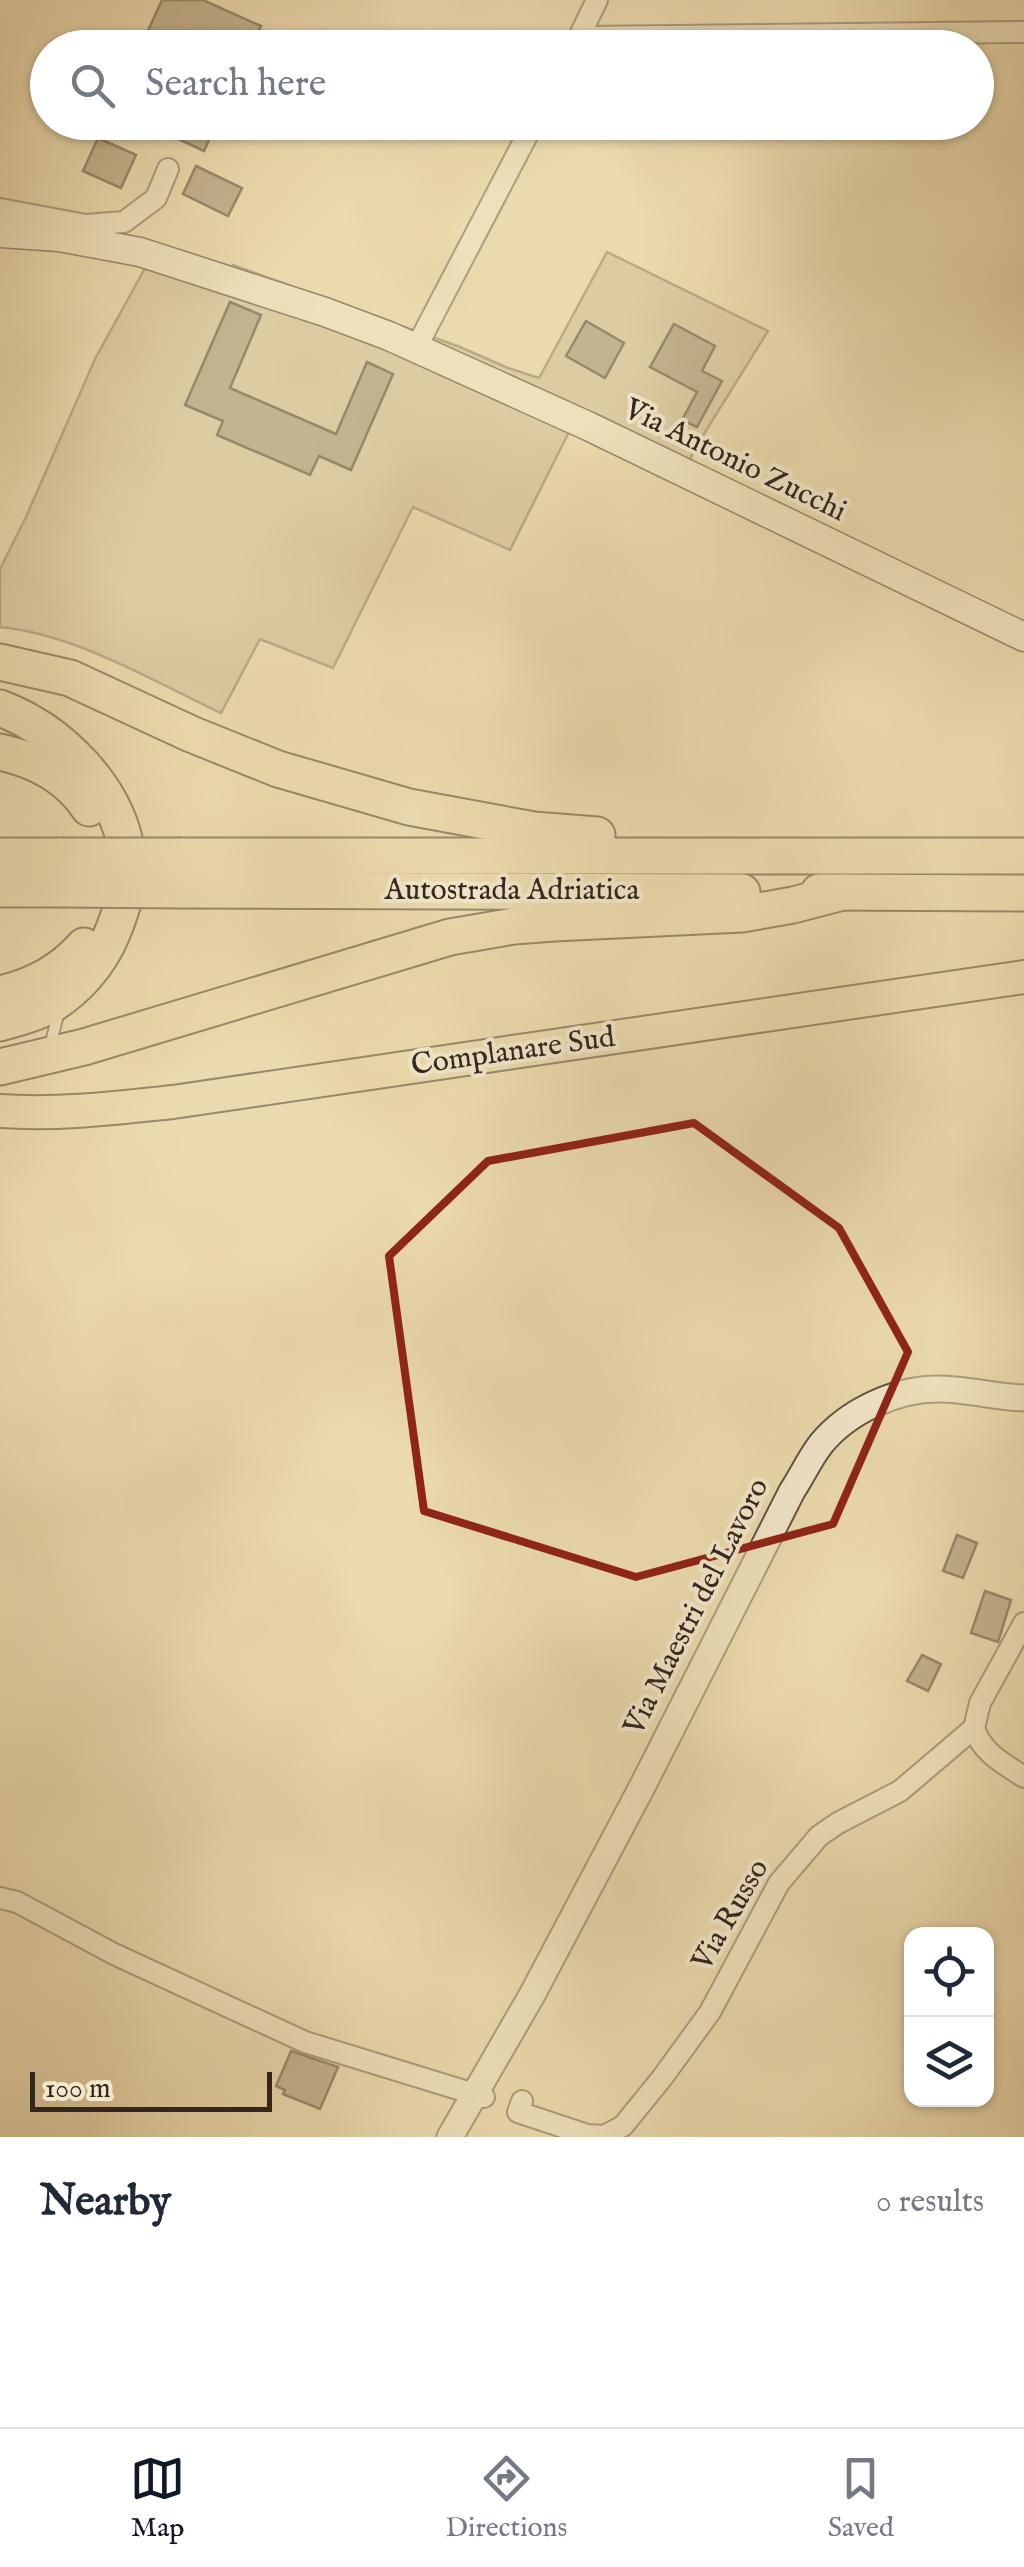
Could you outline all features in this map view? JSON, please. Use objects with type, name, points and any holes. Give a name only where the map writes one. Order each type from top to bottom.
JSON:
[{"type":"highway","points":[[0,662],[70,678],[278,770],[409,807],[534,830],[668,838],[735,856]]},
{"type":"highway","points":[[0,708],[36,724],[80,763],[108,802],[126,851],[122,911],[107,946],[86,976],[61,998],[0,1024]]},
{"type":"highway","points":[[0,752],[43,766],[81,795],[100,830],[109,869],[103,907],[86,943],[46,978],[0,994]]},
{"type":"highway","name":"Autostrada Adriatica","points":[[0,856],[62,872],[843,892],[1024,892]]},
{"type":"highway","name":"Autostrada Adriatica","points":[[183,873],[735,856],[1024,856]]},
{"type":"highway","name":"Autostrada Adriatica","points":[[0,889],[62,872]]},
{"type":"highway","points":[[0,1067],[46,1058],[450,937],[554,922],[742,914],[843,892]]},
{"type":"highway","name":"Complanare Sud","points":[[0,1111],[105,1109],[173,1102],[1024,977]]},
{"type":"main road","name":"Via Antonio Zucchi","points":[[0,233],[59,237],[140,252],[325,312],[416,348],[588,426],[1024,637]]},
{"type":"street","points":[[582,30],[597,0]]},
{"type":"street","points":[[994,33],[1024,32]]},
{"type":"street","points":[[416,348],[525,140]]},
{"type":"street","points":[[0,208],[86,225],[124,222],[156,198],[168,169]]},
{"type":"street","name":"Via Maestri del Lavoro","points":[[462,2137],[480,2095],[792,1491],[821,1445],[842,1424],[866,1409],[916,1390],[1024,1398]]},
{"type":"street","name":"Via Russo","points":[[522,2101],[518,2112],[572,2132],[603,2136],[622,2126],[699,2028],[779,1882],[819,1836],[900,1791],[974,1728],[980,1703],[1024,1624]]},
{"type":"street","points":[[974,1728],[984,1749],[1024,1777]]},
{"type":"street","points":[[0,1898],[16,1902],[114,1954],[305,2042],[480,2095]]},
{"type":"street","name":"Via Maestri del Lavoro","points":[[450,2137],[480,2095]]},
{"type":"lane","points":[[46,1058],[61,998]]},
{"type":"highlighted area","points":[[694,1123],[839,1228],[908,1352],[833,1524],[636,1577],[424,1511],[389,1256],[488,1161]]},
{"type":"shaded area","points":[[607,252],[768,331],[694,450],[684,475],[572,426],[510,550],[413,507],[333,668],[260,639],[221,713],[85,649],[28,631],[0,627],[0,569],[95,359],[149,261],[225,283],[233,265],[539,378]]},
{"type":"building","points":[[162,0],[203,0],[261,26],[259,30],[148,30]]},
{"type":"building","points":[[97,140],[136,155],[121,188],[83,171]]},
{"type":"building","points":[[180,140],[209,140],[204,151]]},
{"type":"building","points":[[196,166],[242,188],[228,216],[183,194]]},
{"type":"building","points":[[230,302],[261,315],[230,388],[336,434],[367,362],[393,374],[351,470],[319,456],[310,475],[217,435],[223,421],[185,405]]},
{"type":"building","points":[[586,321],[624,343],[605,378],[566,356]]},
{"type":"building","points":[[674,324],[715,346],[702,371],[722,381],[697,427],[682,420],[697,392],[650,367]]},
{"type":"building","points":[[957,1535],[977,1543],[963,1578],[943,1571]]},
{"type":"building","points":[[985,1591],[1011,1600],[998,1642],[971,1633]]},
{"type":"building","points":[[922,1655],[941,1664],[928,1691],[907,1681]]},
{"type":"building","points":[[291,2051],[338,2067],[320,2109],[283,2094],[285,2090],[276,2086]]}]
